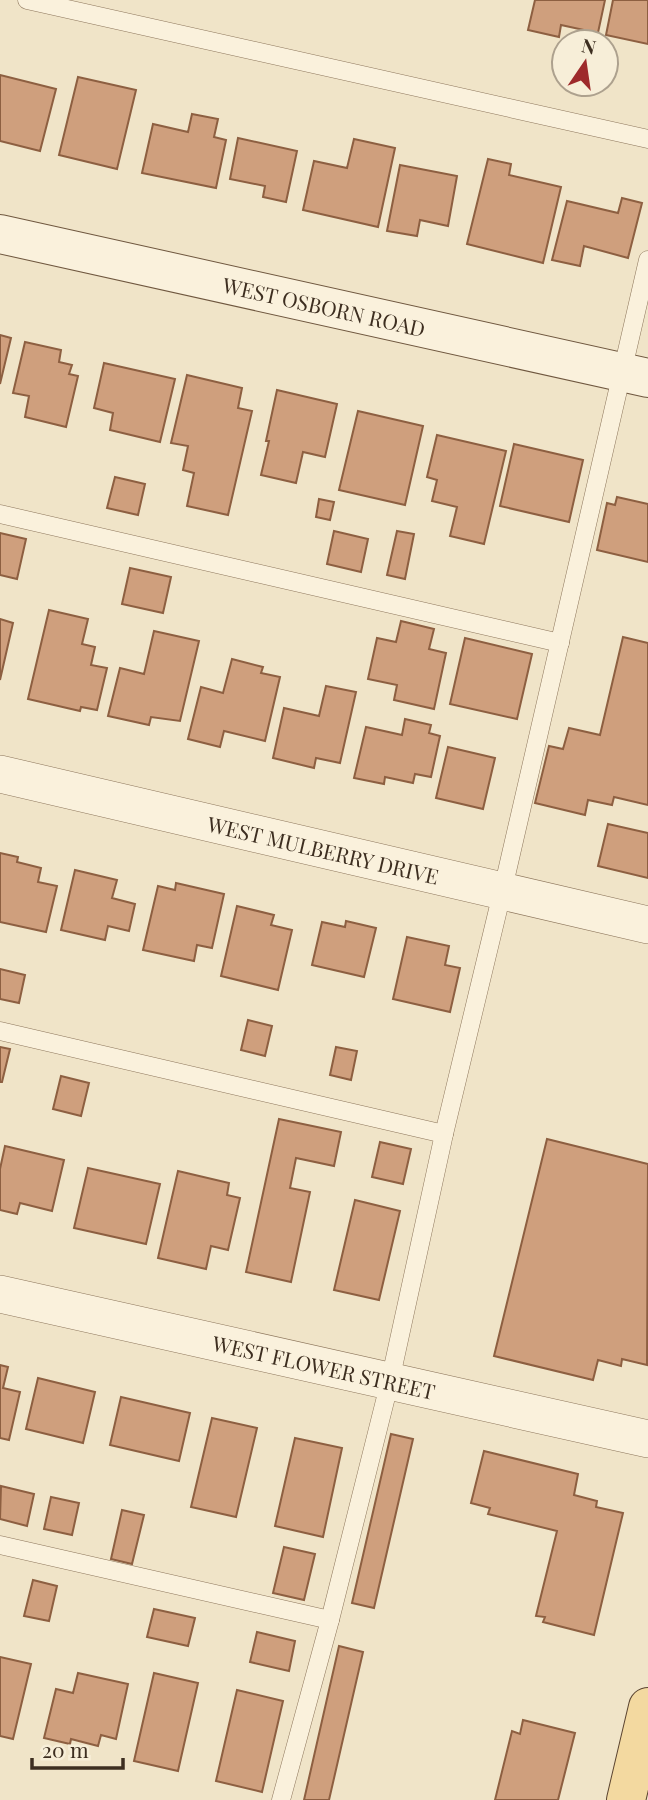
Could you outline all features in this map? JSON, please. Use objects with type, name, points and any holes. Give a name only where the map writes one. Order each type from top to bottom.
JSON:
[{"type":"main road","points":[[626,1800],[648,1707]]},
{"type":"street","name":"WEST OSBORN ROAD","points":[[0,234],[635,375]]},
{"type":"street","name":"WEST MULBERRY DRIVE","points":[[0,774],[648,925]]},
{"type":"street","name":"WEST FLOWER STREET","points":[[0,1294],[648,1439]]},
{"type":"lane","points":[[27,0],[648,139]]},
{"type":"lane","points":[[281,1800],[330,1620],[390,1381],[444,1134],[560,643],[635,375],[648,260]]},
{"type":"lane","points":[[0,514],[560,643]]},
{"type":"lane","points":[[0,1031],[444,1134]]},
{"type":"lane","points":[[0,1545],[330,1620]]},
{"type":"building","points":[[535,0],[605,0],[599,28],[561,25],[560,28],[550,28],[550,35],[528,30]]},
{"type":"building","points":[[613,0],[648,0],[648,44],[620,38],[620,28],[607,28]]},
{"type":"building","points":[[0,75],[56,89],[40,151],[0,141]]},
{"type":"building","points":[[78,77],[136,90],[117,169],[59,155]]},
{"type":"building","points":[[192,114],[218,119],[214,137],[226,140],[216,188],[142,173],[153,124],[188,132]]},
{"type":"building","points":[[238,138],[297,151],[286,202],[263,197],[265,186],[230,179]]},
{"type":"building","points":[[354,139],[395,148],[378,227],[303,210],[314,161],[347,168]]},
{"type":"building","points":[[488,159],[511,164],[509,175],[561,187],[543,263],[467,244]]},
{"type":"building","points":[[400,165],[457,176],[448,226],[420,220],[417,236],[387,231]]},
{"type":"building","points":[[622,198],[642,203],[628,258],[584,246],[580,266],[552,260],[567,201],[618,213]]},
{"type":"building","points":[[0,335],[11,338],[0,384]]},
{"type":"building","points":[[25,342],[61,350],[59,362],[72,365],[69,374],[78,376],[66,427],[25,417],[29,396],[13,393]]},
{"type":"building","points":[[104,363],[175,379],[160,442],[110,430],[113,413],[94,408]]},
{"type":"building","points":[[187,375],[242,388],[238,408],[252,411],[228,515],[187,506],[194,473],[183,470],[188,446],[171,443]]},
{"type":"building","points":[[277,390],[337,404],[325,457],[303,452],[296,483],[261,475]]},
{"type":"building","points":[[358,411],[423,426],[405,505],[339,490]]},
{"type":"building","points":[[437,435],[506,451],[484,544],[450,536],[457,507],[432,501],[437,480],[427,477]]},
{"type":"building","points":[[514,444],[583,460],[569,522],[500,506]]},
{"type":"building","points":[[115,477],[145,484],[138,515],[107,508]]},
{"type":"building","points":[[617,497],[648,504],[648,562],[597,550],[607,503],[615,505]]},
{"type":"building","points":[[319,499],[334,502],[330,520],[316,517]]},
{"type":"building","points":[[334,531],[368,539],[361,572],[327,564]]},
{"type":"building","points":[[397,531],[414,534],[405,579],[387,575]]},
{"type":"building","points":[[0,533],[26,539],[17,579],[0,575]]},
{"type":"building","points":[[130,568],[171,577],[163,613],[122,604]]},
{"type":"building","points":[[49,610],[88,619],[82,644],[95,647],[91,665],[107,668],[97,710],[81,707],[80,711],[28,699]]},
{"type":"building","points":[[0,619],[13,623],[0,680]]},
{"type":"building","points":[[401,621],[434,629],[429,649],[446,653],[434,709],[394,700],[397,685],[368,679],[377,638],[396,642]]},
{"type":"building","points":[[154,631],[199,641],[180,721],[151,717],[149,725],[108,716],[120,668],[144,674]]},
{"type":"building","points":[[623,637],[648,643],[648,805],[614,797],[612,805],[588,800],[585,815],[535,803],[549,746],[563,749],[569,728],[600,735]]},
{"type":"building","points":[[465,638],[532,654],[517,719],[450,704]]},
{"type":"building","points":[[232,659],[263,667],[261,673],[280,677],[265,741],[224,731],[220,747],[188,739],[201,687],[223,693]]},
{"type":"building","points":[[326,686],[356,692],[340,763],[316,758],[314,768],[273,758],[284,708],[319,716]]},
{"type":"building","points":[[405,719],[431,725],[429,733],[440,736],[431,777],[415,774],[413,783],[385,777],[384,784],[354,778],[366,727],[402,735]]},
{"type":"building","points":[[448,747],[495,758],[483,809],[436,798]]},
{"type":"building","points":[[608,824],[648,833],[648,878],[598,866]]},
{"type":"building","points":[[0,853],[18,857],[17,862],[41,868],[38,882],[57,886],[46,932],[0,922]]},
{"type":"building","points":[[75,870],[117,880],[112,898],[135,904],[129,931],[108,926],[105,940],[61,930]]},
{"type":"building","points":[[176,883],[224,894],[212,948],[197,945],[194,961],[143,950],[158,886],[175,890]]},
{"type":"building","points":[[237,906],[274,915],[271,925],[292,930],[278,990],[221,976]]},
{"type":"building","points":[[346,921],[376,928],[364,977],[312,965],[322,922],[345,927]]},
{"type":"building","points":[[407,937],[449,946],[445,965],[460,968],[450,1012],[393,999]]},
{"type":"building","points":[[0,969],[25,975],[19,1003],[0,999]]},
{"type":"building","points":[[248,1020],[272,1026],[265,1056],[241,1050]]},
{"type":"building","points":[[0,1047],[10,1049],[2,1082],[0,1082]]},
{"type":"building","points":[[336,1047],[357,1051],[351,1080],[330,1075]]},
{"type":"building","points":[[61,1076],[89,1083],[81,1116],[53,1109]]},
{"type":"building","points":[[279,1119],[341,1132],[334,1166],[296,1158],[290,1188],[310,1192],[291,1282],[246,1272]]},
{"type":"building","points":[[547,1139],[648,1164],[647,1365],[622,1359],[621,1366],[598,1360],[593,1380],[494,1356]]},
{"type":"building","points":[[380,1142],[411,1149],[403,1184],[372,1177]]},
{"type":"building","points":[[5,1146],[64,1160],[52,1211],[20,1203],[17,1214],[0,1210],[0,1169]]},
{"type":"building","points":[[88,1168],[160,1184],[146,1244],[74,1228]]},
{"type":"building","points":[[178,1171],[229,1183],[227,1195],[240,1198],[228,1250],[211,1246],[206,1269],[158,1258]]},
{"type":"building","points":[[355,1200],[400,1211],[379,1300],[334,1290]]},
{"type":"building","points":[[0,1365],[8,1367],[3,1388],[20,1392],[9,1440],[0,1438]]},
{"type":"building","points":[[38,1378],[95,1392],[83,1443],[26,1429]]},
{"type":"building","points":[[121,1397],[190,1413],[179,1461],[110,1445]]},
{"type":"building","points":[[212,1418],[257,1428],[236,1517],[191,1507]]},
{"type":"building","points":[[391,1434],[413,1439],[374,1608],[352,1603]]},
{"type":"building","points":[[295,1438],[342,1448],[323,1537],[275,1526]]},
{"type":"building","points":[[484,1451],[578,1474],[574,1495],[597,1501],[596,1507],[623,1513],[594,1635],[543,1622],[545,1617],[536,1616],[557,1531],[488,1514],[490,1508],[471,1503]]},
{"type":"building","points":[[1,1486],[34,1494],[27,1526],[0,1519]]},
{"type":"building","points":[[51,1497],[79,1503],[72,1535],[44,1529]]},
{"type":"building","points":[[122,1510],[144,1515],[132,1564],[111,1559]]},
{"type":"building","points":[[284,1547],[315,1554],[304,1600],[273,1593]]},
{"type":"building","points":[[33,1580],[57,1586],[49,1621],[24,1616]]},
{"type":"building","points":[[154,1609],[195,1618],[188,1646],[147,1637]]},
{"type":"building","points":[[257,1632],[295,1641],[289,1671],[250,1662]]},
{"type":"building","points":[[339,1646],[363,1652],[329,1800],[304,1800]]},
{"type":"building","points":[[0,1657],[31,1664],[13,1739],[0,1736]]},
{"type":"building","points":[[78,1673],[128,1684],[116,1739],[101,1735],[98,1746],[71,1739],[70,1744],[44,1738],[56,1689],[73,1693]]},
{"type":"building","points":[[154,1673],[198,1683],[178,1771],[134,1761]]},
{"type":"building","points":[[237,1690],[283,1701],[262,1792],[216,1781]]},
{"type":"building","points":[[523,1720],[575,1733],[558,1800],[495,1800],[512,1731],[520,1734]]}]
